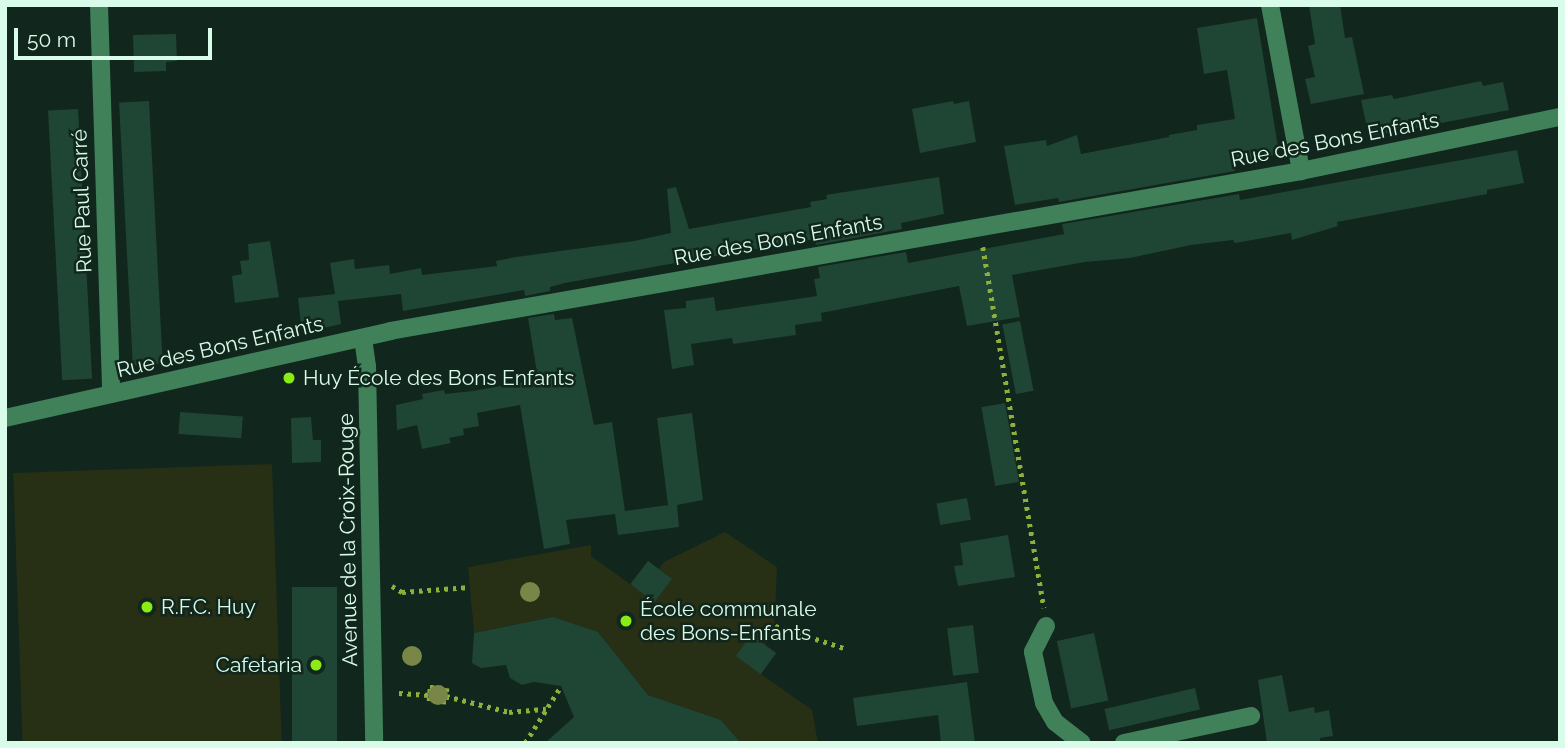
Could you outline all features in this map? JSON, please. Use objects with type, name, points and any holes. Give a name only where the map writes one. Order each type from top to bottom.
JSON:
[{"type":"street","name":"Rue Paul Carré","points":[[99,5],[111,394]]},
{"type":"street","points":[[1270,5],[1301,171]]},
{"type":"street","name":"Rue des Bons Enfants","points":[[5,418],[363,338],[1301,171],[1560,117]]},
{"type":"street","name":"Avenue de la Croix-Rouge","points":[[363,338],[368,366],[374,743]]},
{"type":"street","points":[[1046,626],[1033,652],[1044,704],[1055,722],[1082,743]]},
{"type":"street","points":[[1124,743],[1251,716]]},
{"type":"path","points":[[980,228],[1041,580],[1046,626]]},
{"type":"path","points":[[402,592],[470,587]]},
{"type":"path","points":[[775,626],[848,649]]},
{"type":"path","points":[[525,743],[561,686]]},
{"type":"path","points":[[430,687],[447,688],[446,696],[446,702],[429,701],[430,687]]},
{"type":"path","points":[[399,693],[429,695]]},
{"type":"path","points":[[446,696],[500,711],[546,709]]},
{"type":"green space","name":"R.F.C. Huy","points":[[272,464],[282,743],[23,743],[13,473]]},
{"type":"green space","points":[[725,532],[777,567],[774,632],[765,644],[776,653],[761,674],[812,710],[818,743],[741,743],[721,720],[648,695],[598,632],[553,617],[474,633],[468,567],[591,545],[591,556],[630,584],[648,561],[659,569],[664,562]]},
{"type":"building","points":[[1309,5],[1340,5],[1345,38],[1352,37],[1364,94],[1311,104],[1305,79],[1315,77],[1308,46],[1315,44]]},
{"type":"building","points":[[1257,18],[1278,147],[1272,156],[1233,163],[1235,171],[1059,202],[1058,198],[1015,205],[1004,146],[1046,140],[1047,146],[1077,135],[1081,154],[1169,137],[1197,130],[1197,125],[1235,119],[1227,70],[1204,74],[1197,28]]},
{"type":"building","points":[[176,34],[177,61],[166,62],[166,71],[134,72],[133,35]]},
{"type":"building","points":[[1481,81],[1483,86],[1503,82],[1509,110],[1369,137],[1361,100],[1392,95],[1394,99]]},
{"type":"building","points":[[149,101],[163,364],[133,365],[119,103]]},
{"type":"building","points":[[953,101],[954,104],[969,101],[976,142],[920,153],[912,109]]},
{"type":"building","points":[[78,109],[92,379],[62,380],[48,111]]},
{"type":"building","points":[[1517,150],[1524,183],[1487,190],[1487,194],[1337,222],[1338,226],[1292,240],[1291,233],[1235,243],[1233,240],[1191,245],[1130,258],[1085,262],[1012,275],[1020,317],[967,326],[959,286],[821,313],[822,321],[795,325],[796,335],[733,344],[732,338],[691,344],[694,365],[672,369],[664,310],[686,308],[686,301],[714,297],[716,311],[817,296],[814,279],[820,278],[818,267],[906,252],[908,263],[1064,234],[1062,224],[1239,194],[1240,200]]},
{"type":"building","points":[[939,177],[944,214],[901,223],[902,229],[816,245],[815,239],[692,260],[565,283],[550,287],[550,291],[525,296],[524,290],[403,311],[401,294],[338,301],[341,324],[302,333],[298,298],[335,294],[330,263],[354,259],[355,269],[389,265],[390,274],[421,268],[422,275],[497,266],[496,261],[516,257],[634,241],[671,233],[667,189],[676,187],[689,229],[811,207],[810,202],[827,199],[826,195]]},
{"type":"building","points":[[270,241],[279,297],[235,303],[232,276],[242,274],[240,261],[249,260],[248,244]]},
{"type":"building","points":[[554,314],[555,320],[572,318],[594,425],[612,422],[625,511],[668,505],[657,418],[692,413],[703,500],[677,505],[679,527],[618,535],[615,514],[566,520],[570,544],[544,549],[520,405],[477,413],[479,426],[463,429],[464,435],[449,438],[451,443],[422,449],[417,425],[397,430],[396,405],[423,399],[422,394],[444,390],[445,394],[473,391],[538,379],[528,318]]},
{"type":"building","points":[[1020,321],[1034,391],[1016,394],[1002,324]]},
{"type":"building","points":[[1005,403],[1019,482],[995,486],[981,407]]},
{"type":"building","points":[[180,412],[243,416],[241,438],[178,434]]},
{"type":"building","points":[[311,417],[313,440],[321,440],[321,462],[292,463],[291,418]]},
{"type":"building","points":[[967,498],[971,520],[940,525],[936,503]]},
{"type":"building","points":[[1008,535],[1015,577],[958,586],[954,566],[963,565],[960,543]]},
{"type":"building","points":[[648,561],[672,579],[655,602],[631,584]]},
{"type":"building","name":"Cafetaria","points":[[292,587],[337,587],[337,743],[292,743]]},
{"type":"building","points":[[553,617],[598,632],[648,695],[721,720],[741,743],[545,743],[574,717],[561,686],[534,682],[522,685],[510,678],[506,665],[481,668],[472,663],[474,633]]},
{"type":"building","points":[[973,625],[979,673],[953,676],[947,628]]},
{"type":"building","points":[[1094,633],[1108,700],[1071,708],[1057,641]]},
{"type":"building","points":[[751,635],[776,653],[761,674],[736,656]]},
{"type":"building","points":[[1282,675],[1289,712],[1314,707],[1315,713],[1329,710],[1333,736],[1320,738],[1320,743],[1267,743],[1258,680]]},
{"type":"building","points":[[967,682],[975,743],[941,743],[938,715],[857,726],[853,698]]},
{"type":"building","points":[[1195,688],[1200,709],[1109,730],[1104,709]]},
{"type":"place","name":"Huy École des Bons Enfants","points":[[289,378]]},
{"type":"place","name":"R.F.C. Huy","points":[[147,607]]},
{"type":"place","name":"École communale des Bons-Enfants","points":[[626,621]]},
{"type":"place","name":"Cafetaria","points":[[316,665]]}]
